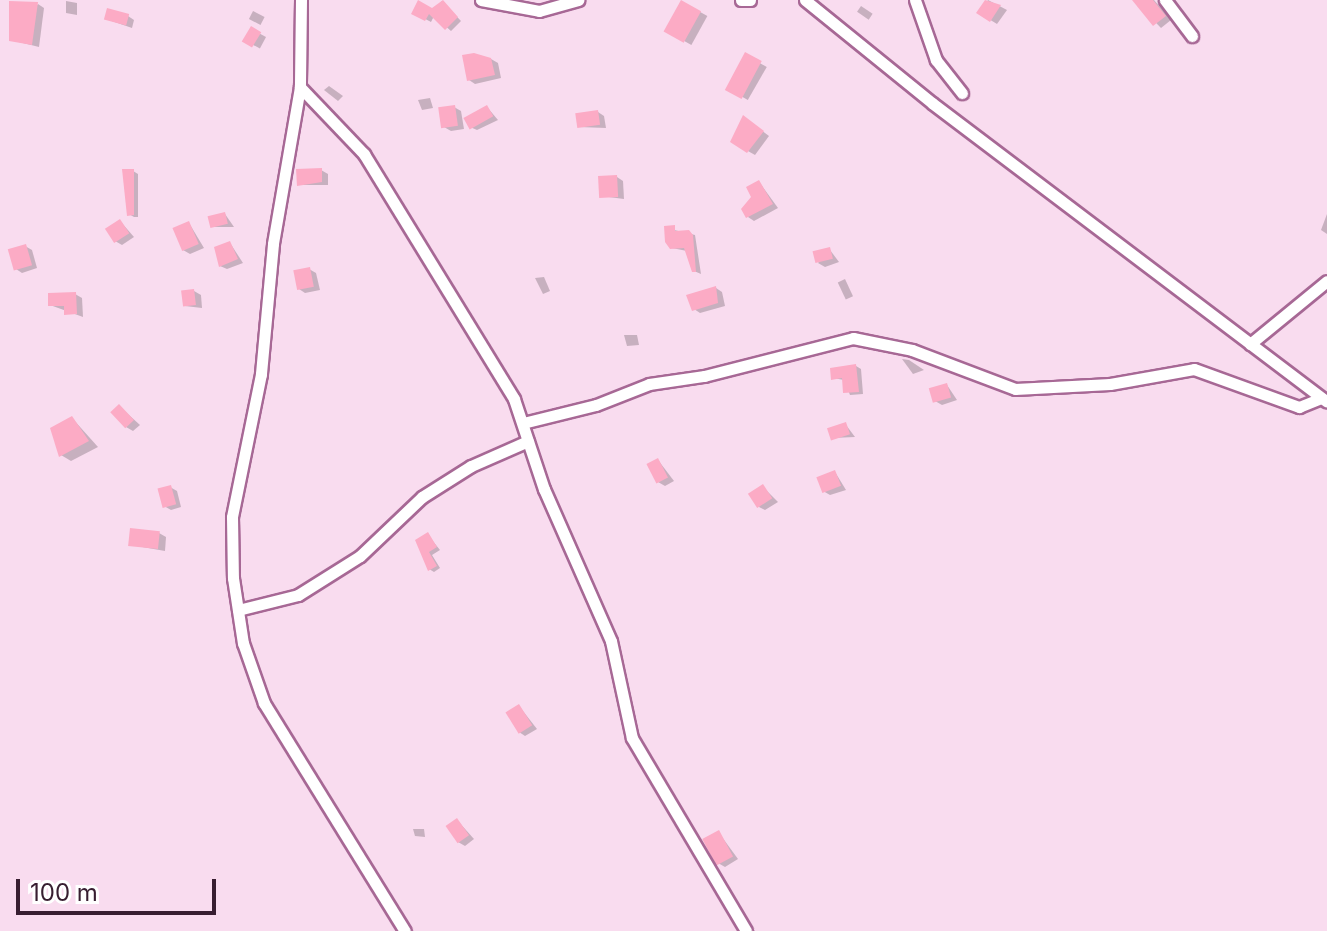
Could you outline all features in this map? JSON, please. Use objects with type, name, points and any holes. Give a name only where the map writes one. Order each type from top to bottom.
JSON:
[{"type":"street","points":[[301,0],[300,87],[277,215],[260,383],[232,517],[238,610],[243,643],[264,703],[405,931]]},
{"type":"street","points":[[481,0],[539,11],[578,0]]},
{"type":"street","points":[[741,0],[750,0]]},
{"type":"street","points":[[805,0],[932,103],[1324,400]]},
{"type":"street","points":[[915,0],[936,60],[962,93]]},
{"type":"street","points":[[1165,0],[1192,36]]},
{"type":"street","points":[[300,87],[364,154],[490,357],[523,423],[611,641],[632,738],[746,931]]},
{"type":"street","points":[[1250,344],[1327,281]]},
{"type":"street","points":[[523,423],[596,405],[649,384],[704,376],[853,338],[912,350],[1015,389],[1110,384],[1194,369],[1299,407],[1324,400]]},
{"type":"street","points":[[238,610],[298,595],[360,556],[422,497],[471,466],[528,441]]},
{"type":"building","points":[[418,0],[432,8],[443,0],[458,17],[445,30],[429,14],[425,21],[411,14]]},
{"type":"building","points":[[681,0],[701,11],[684,43],[664,31]]},
{"type":"building","points":[[985,0],[1001,5],[990,22],[976,13]]},
{"type":"building","points":[[1132,0],[1153,0],[1166,16],[1153,26]]},
{"type":"building","points":[[9,1],[38,2],[32,45],[9,41]]},
{"type":"building","points":[[107,8],[129,14],[126,26],[104,20]]},
{"type":"building","points":[[251,26],[261,32],[252,48],[242,41]]},
{"type":"building","points":[[745,52],[762,61],[742,99],[725,90]]},
{"type":"building","points":[[474,53],[491,58],[495,75],[467,81],[462,55]]},
{"type":"building","points":[[455,105],[458,126],[441,128],[438,107]]},
{"type":"building","points":[[487,105],[493,116],[470,129],[463,118]]},
{"type":"building","points":[[598,110],[600,125],[577,128],[575,113]]},
{"type":"building","points":[[743,115],[764,131],[747,153],[730,142]]},
{"type":"building","points":[[322,168],[322,182],[297,186],[296,169]]},
{"type":"building","points":[[122,169],[134,169],[134,215],[127,216]]},
{"type":"building","points":[[617,175],[618,197],[599,198],[598,176]]},
{"type":"building","points":[[759,180],[773,204],[746,218],[741,209],[751,197],[746,187]]},
{"type":"building","points":[[225,212],[228,224],[210,228],[208,216]]},
{"type":"building","points":[[120,219],[129,233],[114,243],[105,229]]},
{"type":"building","points":[[189,221],[199,244],[182,251],[172,228]]},
{"type":"building","points":[[675,225],[675,231],[689,230],[693,235],[696,272],[692,272],[684,248],[670,249],[665,242],[664,226]]},
{"type":"building","points":[[230,241],[238,259],[219,267],[214,247]]},
{"type":"building","points":[[26,244],[32,265],[14,270],[8,249]]},
{"type":"building","points":[[830,247],[833,259],[815,263],[813,251]]},
{"type":"building","points":[[310,267],[314,287],[297,290],[293,270]]},
{"type":"building","points":[[716,286],[718,303],[692,311],[686,295]]},
{"type":"building","points":[[194,289],[196,305],[183,306],[181,291]]},
{"type":"building","points":[[76,292],[77,314],[64,315],[64,306],[48,306],[48,293]]},
{"type":"building","points":[[856,364],[859,392],[843,393],[842,378],[831,380],[830,368]]},
{"type":"building","points":[[947,383],[951,397],[933,403],[929,388]]},
{"type":"building","points":[[119,404],[134,420],[125,428],[110,412]]},
{"type":"building","points":[[72,416],[89,441],[59,457],[50,428]]},
{"type":"building","points":[[846,422],[850,434],[831,441],[827,428]]},
{"type":"building","points":[[658,458],[668,478],[656,484],[646,464]]},
{"type":"building","points":[[835,470],[841,486],[822,493],[816,477]]},
{"type":"building","points":[[763,484],[772,498],[757,508],[748,494]]},
{"type":"building","points":[[171,485],[176,504],[163,508],[157,489]]},
{"type":"building","points":[[130,528],[160,531],[158,549],[128,546]]},
{"type":"building","points":[[428,532],[437,547],[429,552],[437,566],[428,571],[415,540]]},
{"type":"building","points":[[519,704],[532,725],[519,734],[505,712]]},
{"type":"building","points":[[457,818],[469,835],[458,843],[446,826]]},
{"type":"building","points":[[719,830],[733,856],[716,865],[702,839]]}]
